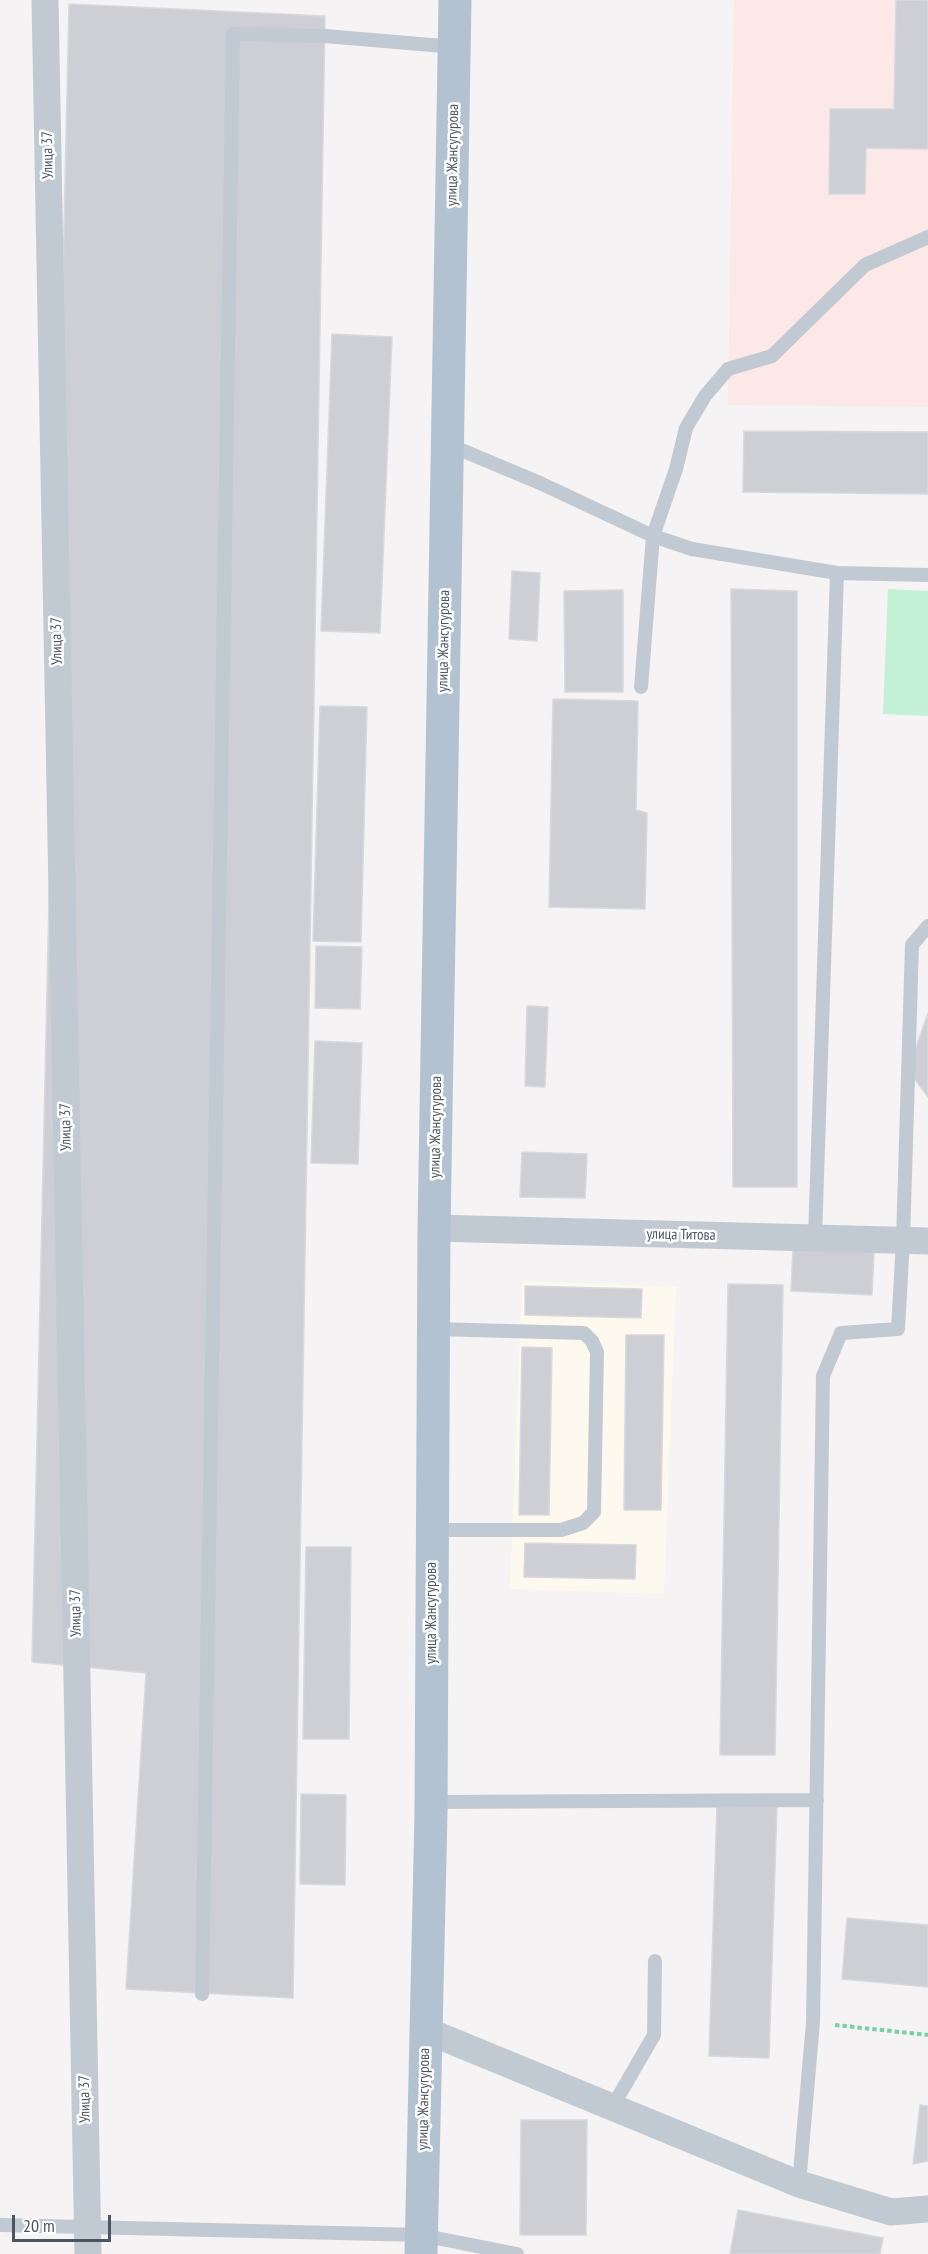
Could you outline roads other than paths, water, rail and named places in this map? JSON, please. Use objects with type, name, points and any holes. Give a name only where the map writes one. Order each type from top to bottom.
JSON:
[{"type":"main road","name":"улица Жансугурова","points":[[426,2248],[425,2030],[431,1802],[434,1228],[455,0]]},
{"type":"street","name":"Улица 37","points":[[45,0],[88,2254]]},
{"type":"street","name":"улица Титова","points":[[434,1228],[915,1240]]},
{"type":"street","points":[[425,2030],[799,2184],[891,2212],[928,2209]]},
{"type":"lane","points":[[202,1994],[233,34],[325,36],[455,47]]},
{"type":"lane","points":[[640,687],[653,536],[676,469],[686,428],[705,396],[728,369],[772,356],[865,265],[928,237]]},
{"type":"lane","points":[[447,444],[540,483],[653,536],[692,549],[837,573],[928,575]]},
{"type":"lane","points":[[815,1238],[837,573]]},
{"type":"lane","points":[[799,2184],[813,2022],[823,1376],[841,1333],[898,1329],[915,1240],[912,945],[928,926]]},
{"type":"lane","points":[[433,1329],[584,1333],[592,1341],[597,1352],[594,1512],[583,1523],[561,1530],[433,1530]]},
{"type":"lane","points":[[431,1802],[817,1800]]},
{"type":"lane","points":[[613,2106],[654,2035],[655,1961]]},
{"type":"lane","points":[[0,2225],[517,2254]]}]
